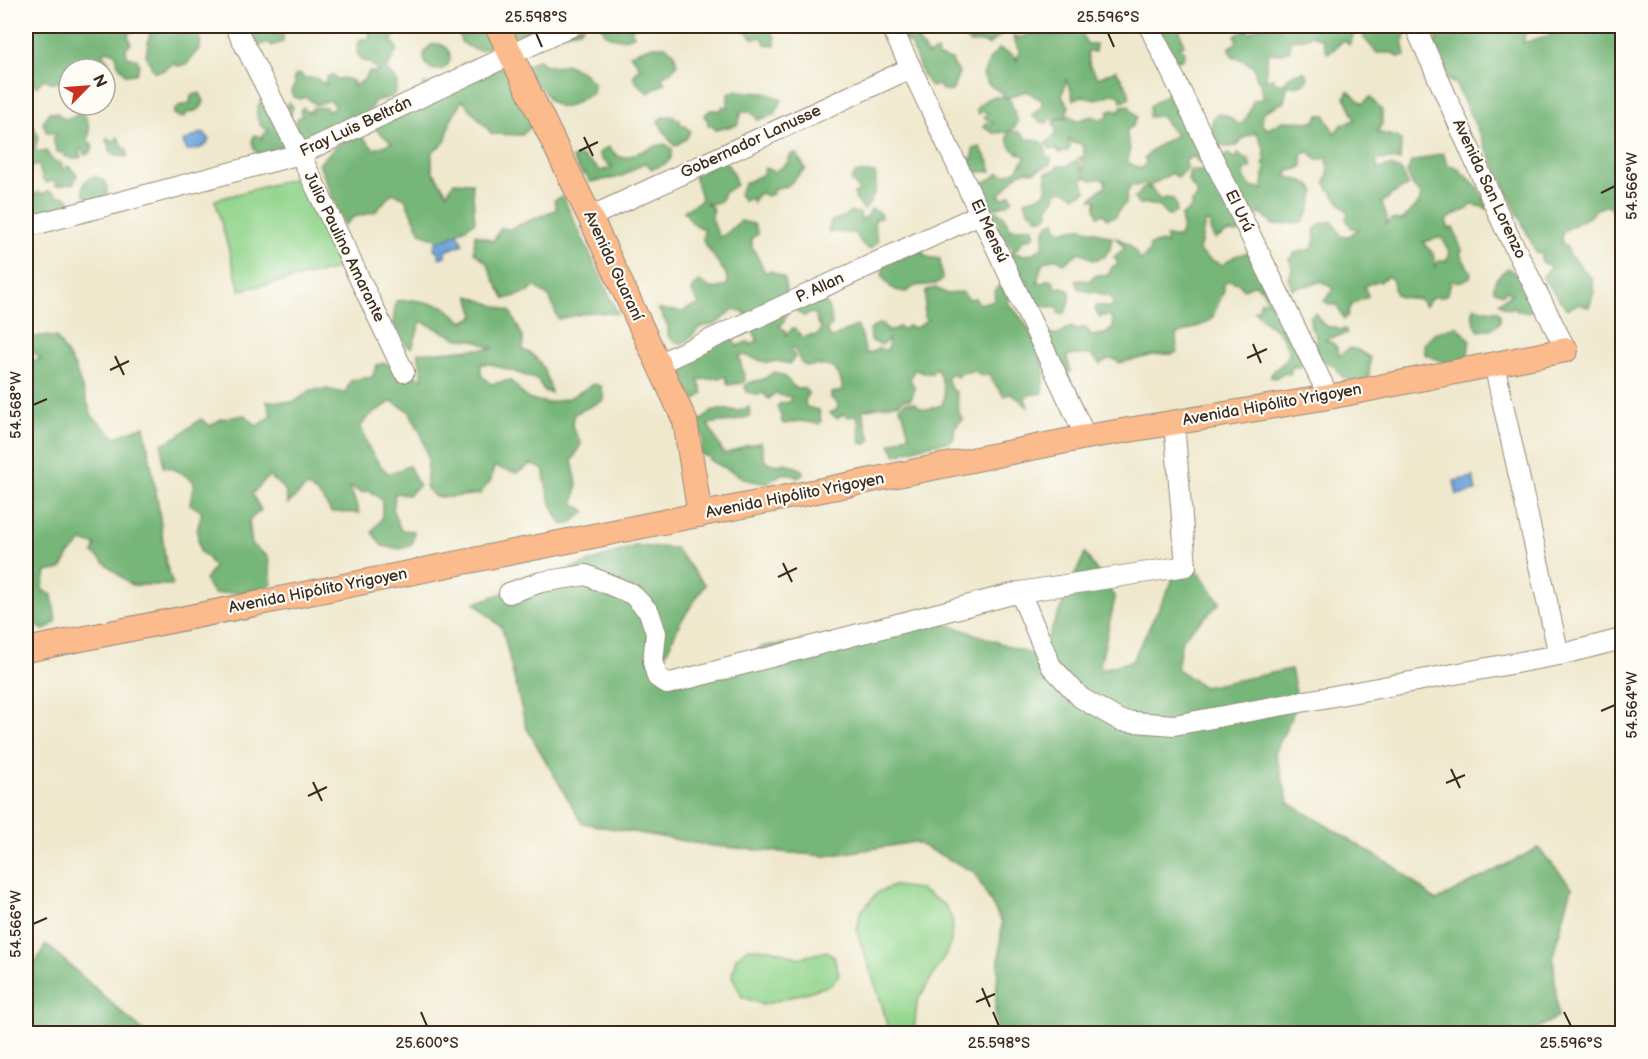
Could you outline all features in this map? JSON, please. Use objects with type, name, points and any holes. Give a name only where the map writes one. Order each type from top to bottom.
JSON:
[{"type":"main road","name":"Avenida Guaraní","points":[[497,26],[660,363],[685,421],[700,515]]},
{"type":"main road","name":"Avenida Hipólito Yrigoyen","points":[[26,650],[1086,437],[1329,397],[1566,350]]},
{"type":"street","name":"Julio Paulino Amarante","points":[[235,26],[300,154],[404,372]]},
{"type":"street","name":"Fray Luis Beltrán","points":[[26,227],[300,154],[572,26]]},
{"type":"street","name":"El Mensú","points":[[891,26],[1086,437]]},
{"type":"street","name":"El Urú","points":[[1149,26],[1329,397]]},
{"type":"street","name":"Avenida San Lorenzo","points":[[1415,26],[1503,224],[1566,350]]},
{"type":"street","name":"Gobernador Lanusse","points":[[590,217],[911,68]]},
{"type":"street","name":"P. Allan","points":[[660,363],[980,214]]},
{"type":"street","points":[[1494,364],[1559,655]]},
{"type":"street","points":[[509,593],[541,582],[586,575],[632,594],[649,612],[656,633],[653,662],[655,670],[657,677],[667,684],[1020,592],[1186,566],[1174,422]]},
{"type":"street","points":[[1020,592],[1051,666],[1081,698],[1121,721],[1174,726],[1559,655],[1623,639]]},
{"type":"green space","points":[[26,26],[132,26],[134,30],[128,34],[131,44],[126,48],[127,57],[137,59],[139,65],[136,74],[126,75],[118,64],[116,54],[109,50],[102,54],[105,57],[57,57],[57,82],[44,79],[36,87],[32,82],[28,88],[26,87]]},
{"type":"green space","points":[[154,26],[195,26],[200,37],[200,49],[186,65],[176,66],[174,62],[165,70],[154,72],[146,55],[150,32]]},
{"type":"green space","points":[[249,26],[283,26],[283,42],[272,46],[268,42],[256,45],[250,38]]},
{"type":"green space","points":[[366,26],[387,26],[386,30],[393,33],[394,38],[390,42],[395,44],[397,50],[388,67],[386,65],[385,68],[397,81],[396,91],[391,97],[374,101],[371,109],[344,127],[338,125],[330,130],[322,131],[317,139],[299,141],[295,122],[302,116],[300,111],[303,107],[306,111],[311,112],[312,108],[326,107],[328,112],[336,106],[330,100],[316,105],[306,97],[300,99],[293,97],[291,91],[296,82],[293,80],[296,75],[301,74],[303,78],[316,78],[327,86],[325,82],[331,75],[336,80],[343,78],[353,81],[354,86],[363,81],[369,72],[378,72],[372,64],[362,61],[358,53],[358,44],[361,39],[371,39]]},
{"type":"green space","points":[[458,26],[583,26],[580,30],[530,38],[528,32],[509,37],[498,36],[485,49],[477,50],[461,42]]},
{"type":"green space","points":[[601,26],[639,26],[631,28],[634,36],[622,39],[604,33]]},
{"type":"green space","points":[[734,26],[766,26],[775,37],[775,45],[765,44],[762,37],[754,39]]},
{"type":"green space","points":[[891,26],[952,26],[951,33],[945,33],[938,39],[925,33],[918,41],[928,55],[937,51],[938,57],[952,60],[959,72],[953,90],[948,92],[941,89],[940,85],[931,87],[922,74],[911,44],[906,42]]},
{"type":"green space","points":[[954,26],[1008,26],[1010,28],[988,45],[983,42],[970,43],[959,35]]},
{"type":"green space","points":[[1044,26],[1082,26],[1087,44],[1096,44],[1095,52],[1087,52],[1090,67],[1098,78],[1116,70],[1128,89],[1130,98],[1121,102],[1121,98],[1115,93],[1095,100],[1082,96],[1073,100],[1066,80],[1062,97],[1069,106],[1065,117],[1050,118],[1047,123],[1032,116],[1042,106],[1042,100],[1026,91],[1007,98],[1010,100],[1018,122],[1009,131],[1020,132],[1027,139],[1040,141],[1046,149],[1046,158],[1051,158],[1050,165],[1017,175],[998,196],[1004,198],[1010,194],[1013,200],[1003,206],[988,210],[978,194],[982,183],[999,173],[1006,175],[1017,170],[1026,157],[1011,147],[1007,132],[994,133],[983,127],[987,122],[991,125],[993,123],[984,117],[988,113],[983,111],[978,114],[976,109],[989,98],[1006,98],[988,84],[983,75],[990,59],[999,49],[1012,54],[1018,62],[1016,57],[1020,52],[1013,37],[1030,35]]},
{"type":"green space","points":[[1152,26],[1178,26],[1184,45],[1179,47],[1185,51],[1183,59],[1178,61]]},
{"type":"green space","points":[[1260,26],[1358,26],[1349,45],[1344,40],[1327,53],[1322,39],[1311,35],[1302,39],[1290,40],[1290,50],[1280,54],[1269,53],[1266,79],[1273,78],[1275,82],[1282,84],[1296,73],[1305,72],[1308,77],[1305,83],[1287,86],[1284,102],[1263,112],[1262,124],[1268,129],[1283,121],[1314,122],[1319,115],[1325,115],[1334,133],[1343,124],[1355,120],[1345,97],[1348,91],[1363,104],[1370,97],[1382,111],[1382,124],[1377,132],[1401,140],[1400,161],[1377,160],[1377,169],[1391,166],[1402,171],[1408,185],[1382,203],[1387,217],[1386,224],[1391,219],[1402,220],[1419,203],[1421,194],[1413,186],[1407,173],[1411,162],[1443,153],[1447,164],[1456,167],[1478,187],[1489,209],[1471,205],[1446,221],[1449,229],[1453,228],[1462,250],[1460,254],[1471,273],[1470,277],[1461,282],[1452,280],[1447,294],[1442,297],[1433,297],[1425,306],[1419,299],[1400,297],[1395,293],[1393,281],[1388,276],[1380,282],[1380,280],[1364,286],[1368,296],[1352,305],[1344,319],[1337,305],[1324,301],[1333,288],[1320,281],[1292,289],[1288,278],[1292,269],[1289,259],[1294,253],[1312,249],[1315,240],[1314,230],[1320,224],[1332,221],[1341,236],[1347,237],[1359,229],[1352,228],[1346,219],[1348,213],[1325,182],[1328,175],[1327,158],[1317,160],[1310,152],[1302,154],[1303,166],[1289,171],[1286,176],[1306,183],[1315,192],[1309,211],[1302,222],[1272,225],[1261,211],[1259,216],[1254,211],[1245,209],[1239,233],[1229,232],[1215,239],[1210,230],[1210,222],[1205,223],[1199,251],[1222,265],[1235,256],[1251,252],[1265,284],[1260,289],[1256,284],[1244,289],[1238,283],[1228,280],[1224,284],[1224,291],[1212,318],[1206,323],[1176,335],[1177,352],[1119,363],[1117,360],[1108,359],[1100,364],[1091,355],[1068,355],[1071,372],[1066,372],[1046,333],[1059,335],[1072,327],[1076,330],[1085,327],[1092,336],[1105,334],[1113,328],[1109,315],[1100,317],[1095,310],[1096,306],[1110,308],[1113,306],[1111,298],[1107,295],[1084,291],[1078,288],[1076,281],[1089,281],[1097,275],[1108,275],[1113,266],[1118,265],[1114,257],[1125,248],[1116,238],[1131,246],[1140,260],[1149,252],[1150,245],[1162,242],[1166,245],[1166,237],[1178,237],[1182,227],[1181,216],[1191,208],[1191,203],[1198,194],[1188,180],[1190,170],[1220,173],[1219,162],[1228,153],[1236,158],[1239,153],[1242,158],[1248,158],[1251,168],[1244,170],[1245,181],[1253,188],[1258,187],[1263,190],[1266,170],[1263,163],[1266,159],[1264,148],[1256,132],[1242,139],[1237,146],[1227,147],[1214,142],[1212,125],[1217,114],[1226,115],[1237,124],[1242,124],[1253,101],[1266,97],[1262,94],[1260,86],[1264,80],[1259,82],[1254,67],[1241,59],[1234,58],[1230,52],[1230,47],[1237,42],[1235,36],[1246,29],[1250,33]],"holes":[[[1442,237],[1450,254],[1446,261],[1438,262],[1435,267],[1432,253],[1423,242]]]},
{"type":"green space","points":[[1372,26],[1406,26],[1403,40],[1406,56],[1397,57],[1393,53],[1377,53],[1363,37]]},
{"type":"green space","points":[[1443,26],[1524,26],[1523,43],[1578,26],[1622,26],[1622,218],[1607,205],[1595,210],[1589,217],[1562,232],[1562,244],[1567,247],[1568,252],[1592,279],[1594,292],[1589,307],[1578,304],[1567,309],[1542,277],[1551,267],[1541,261],[1542,253],[1537,254],[1455,83],[1450,82],[1438,49],[1432,50],[1432,43],[1437,42],[1435,36]]},
{"type":"green space","points":[[437,44],[447,47],[450,57],[447,67],[437,70],[427,67],[424,57],[427,47]]},
{"type":"green space","points":[[653,46],[665,46],[674,52],[677,65],[671,72],[661,77],[665,83],[648,93],[633,77],[640,67],[630,54]]},
{"type":"green space","points":[[485,55],[508,73],[519,100],[535,123],[522,135],[492,134],[462,100],[451,119],[445,142],[432,152],[432,170],[447,193],[454,182],[472,183],[475,222],[442,242],[421,233],[404,197],[392,193],[375,212],[354,217],[344,225],[319,164],[335,147],[359,134],[374,149],[392,143],[373,127],[421,97],[424,84],[448,84],[461,65]]},
{"type":"green space","points":[[538,59],[543,64],[556,67],[565,64],[581,71],[594,83],[593,93],[567,107],[560,107],[550,101],[542,88],[532,82],[525,67]]},
{"type":"green space","points":[[737,90],[771,94],[782,100],[775,114],[758,120],[752,113],[745,112],[739,114],[741,116],[737,125],[715,130],[714,126],[708,126],[708,121],[704,116],[710,110],[721,110],[723,106],[728,108],[728,94]]},
{"type":"green space","points":[[200,93],[204,101],[200,108],[187,112],[186,116],[181,118],[174,114],[177,108],[190,103],[191,95]]},
{"type":"green space","points":[[1169,93],[1176,94],[1206,152],[1201,165],[1193,156],[1184,162],[1187,168],[1178,178],[1172,173],[1148,187],[1144,183],[1131,185],[1126,203],[1116,216],[1107,219],[1104,214],[1098,216],[1095,208],[1097,201],[1091,199],[1102,188],[1105,188],[1106,183],[1103,179],[1091,180],[1084,176],[1086,191],[1075,196],[1064,190],[1056,192],[1055,198],[1047,208],[1050,213],[1045,218],[1036,218],[1034,212],[1031,213],[1028,210],[1025,201],[1045,192],[1046,173],[1058,166],[1067,166],[1077,160],[1084,172],[1079,158],[1085,156],[1080,143],[1073,143],[1069,138],[1070,148],[1059,153],[1056,149],[1050,149],[1046,143],[1057,133],[1053,122],[1066,119],[1068,115],[1076,121],[1092,116],[1100,119],[1108,117],[1108,112],[1112,110],[1119,111],[1122,106],[1129,105],[1137,117],[1133,126],[1126,133],[1129,148],[1127,162],[1141,169],[1147,162],[1144,159],[1153,149],[1176,135],[1161,116],[1149,117],[1150,106]]},
{"type":"green space","points":[[262,100],[287,107],[289,102],[293,107],[287,149],[259,155],[253,146],[254,135],[262,139],[263,135],[269,131],[261,125],[257,117],[257,108]]},
{"type":"green space","points":[[49,112],[57,113],[57,117],[64,119],[85,117],[89,125],[88,141],[93,145],[91,152],[85,155],[82,149],[79,150],[81,157],[73,159],[57,152],[53,139],[57,133],[47,133],[43,123]]},
{"type":"green space","points":[[26,116],[29,116],[38,135],[35,151],[46,151],[53,161],[61,163],[63,170],[68,166],[77,175],[74,183],[56,186],[54,180],[47,183],[43,180],[38,164],[26,170]]},
{"type":"green space","points":[[671,116],[680,120],[681,126],[685,126],[690,131],[687,138],[675,146],[658,121],[663,117]]},
{"type":"green space","points":[[118,137],[123,148],[127,149],[127,157],[115,156],[110,152],[107,138],[115,141]]},
{"type":"green space","points":[[665,144],[672,149],[672,154],[664,165],[652,169],[645,162],[616,178],[590,182],[572,158],[581,156],[600,171],[613,167],[602,160],[599,153],[608,147],[623,158]]},
{"type":"green space","points":[[980,147],[989,162],[991,171],[970,173],[962,157],[973,159],[973,149]]},
{"type":"green space","points":[[791,154],[796,154],[806,169],[785,187],[772,190],[773,194],[766,196],[762,193],[756,196],[753,203],[751,198],[744,201],[739,194],[745,183],[762,175],[765,168],[774,172],[787,164]]},
{"type":"green space","points":[[723,160],[732,171],[736,185],[724,193],[720,202],[705,203],[713,208],[712,219],[719,237],[741,221],[754,224],[758,234],[752,238],[752,246],[765,272],[771,271],[784,278],[788,310],[780,326],[786,335],[793,328],[802,338],[820,333],[821,327],[817,322],[816,314],[811,313],[804,316],[798,313],[795,307],[815,301],[826,303],[829,308],[832,326],[826,330],[832,339],[857,326],[866,354],[878,348],[887,351],[889,339],[882,345],[871,341],[870,330],[878,324],[882,324],[890,332],[899,327],[902,330],[908,326],[914,328],[919,326],[928,319],[924,318],[926,290],[936,288],[947,294],[962,292],[969,299],[975,298],[979,304],[995,300],[994,291],[1000,285],[1011,296],[1008,303],[1021,318],[1037,346],[1043,365],[1043,393],[1029,395],[1025,398],[1028,407],[1011,393],[1004,396],[991,379],[990,374],[982,376],[974,371],[961,373],[957,377],[952,373],[947,377],[951,389],[956,392],[960,417],[963,418],[954,429],[954,438],[951,441],[920,447],[896,455],[890,444],[909,435],[899,407],[906,402],[915,403],[925,409],[942,405],[943,386],[936,368],[932,373],[915,369],[910,379],[915,389],[911,399],[862,410],[871,438],[867,444],[861,443],[858,419],[855,415],[849,417],[843,414],[837,418],[830,413],[837,410],[838,404],[831,398],[831,393],[843,391],[837,372],[830,367],[818,364],[804,365],[794,347],[791,349],[795,357],[790,364],[776,361],[768,363],[744,355],[739,357],[745,380],[742,383],[728,385],[726,377],[698,380],[703,393],[695,400],[691,392],[685,392],[678,382],[683,379],[684,369],[668,365],[730,334],[737,347],[748,342],[750,345],[758,340],[751,329],[744,335],[739,335],[747,314],[734,309],[716,324],[700,327],[682,344],[672,340],[668,335],[668,326],[658,309],[684,312],[686,309],[699,305],[691,289],[700,281],[714,288],[728,284],[726,274],[703,241],[704,229],[693,224],[684,211],[702,200],[694,176]]},
{"type":"green space","points":[[855,173],[875,173],[874,193],[864,210],[854,194],[860,191],[851,181]]},
{"type":"green space","points":[[95,177],[104,180],[107,189],[104,198],[95,201],[86,198],[83,189],[86,180]]},
{"type":"green space","points":[[299,177],[343,268],[240,290],[215,200]]},
{"type":"green space","points":[[1143,187],[1151,188],[1160,200],[1173,199],[1176,212],[1171,215],[1165,214],[1157,206],[1138,204],[1134,198]]},
{"type":"green space","points":[[47,191],[53,192],[58,197],[65,196],[71,202],[65,208],[26,221],[26,199],[39,192],[45,194]]},
{"type":"green space","points":[[563,197],[618,314],[592,312],[558,319],[550,298],[535,286],[529,292],[505,299],[487,263],[474,252],[475,234],[493,241],[501,228],[510,229],[557,209],[554,200]]},
{"type":"green space","points":[[871,209],[880,213],[881,218],[876,219],[874,224],[878,241],[873,247],[869,249],[863,245],[855,233],[828,232],[831,221],[850,212],[860,213],[861,220],[868,216]]},
{"type":"green space","points":[[997,211],[1003,215],[1010,228],[1032,226],[1035,234],[1032,238],[1022,240],[1014,251],[1006,240],[993,230],[998,229],[999,222],[994,220],[989,212]]},
{"type":"green space","points":[[1055,221],[1058,230],[1083,228],[1112,237],[1110,249],[1104,257],[1093,260],[1079,252],[1064,264],[1058,259],[1044,262],[1037,283],[1053,280],[1055,288],[1062,287],[1070,291],[1065,313],[1059,314],[1056,306],[1034,307],[1026,288],[1028,280],[1020,276],[1012,276],[1006,257],[1012,252],[1025,255],[1040,249],[1043,246],[1044,232],[1049,223]]},
{"type":"green space","points":[[921,250],[927,257],[940,259],[942,280],[936,284],[915,286],[907,292],[891,288],[882,275],[884,265]]},
{"type":"green space","points":[[1508,268],[1519,275],[1537,307],[1528,312],[1518,311],[1513,306],[1511,309],[1504,307],[1499,302],[1512,294],[1507,290],[1503,294],[1494,290],[1499,275]]},
{"type":"green space","points":[[1267,288],[1304,363],[1299,367],[1292,367],[1290,374],[1283,373],[1276,378],[1270,377],[1290,354],[1281,334],[1254,310],[1258,310],[1261,301],[1268,301],[1262,290]]},
{"type":"green space","points":[[469,296],[510,311],[523,337],[523,350],[539,362],[546,374],[551,393],[544,391],[538,380],[491,364],[481,364],[481,375],[491,384],[510,380],[528,399],[548,403],[569,398],[594,384],[601,386],[604,400],[574,414],[572,426],[581,444],[572,461],[577,484],[574,504],[586,511],[570,524],[563,525],[552,506],[543,469],[531,464],[517,473],[494,467],[491,480],[480,494],[435,497],[426,487],[428,458],[421,434],[409,411],[392,401],[369,416],[361,426],[371,452],[383,468],[389,474],[409,466],[419,486],[408,495],[395,493],[393,511],[401,530],[414,531],[412,545],[401,549],[382,546],[372,532],[382,518],[382,500],[370,491],[361,492],[350,487],[359,513],[331,512],[322,498],[307,486],[288,504],[285,490],[269,476],[252,494],[261,510],[249,520],[252,545],[268,557],[272,584],[254,591],[214,594],[205,580],[214,567],[200,552],[197,531],[202,512],[190,504],[194,482],[180,472],[163,467],[162,444],[178,436],[201,419],[210,426],[221,419],[245,415],[257,426],[271,416],[267,401],[294,402],[311,390],[327,389],[345,393],[351,380],[372,377],[377,365],[385,363],[423,379],[418,352],[494,349],[474,340],[459,339],[421,321],[412,348],[406,345],[393,323],[396,301],[414,300],[444,306],[463,322],[475,316]]},
{"type":"green space","points":[[1475,307],[1498,311],[1499,323],[1492,328],[1479,331],[1473,319]]},
{"type":"green space","points":[[1315,313],[1325,326],[1345,329],[1347,333],[1325,340],[1335,345],[1339,356],[1350,348],[1370,358],[1369,377],[1363,381],[1350,380],[1341,376],[1335,366],[1318,358],[1313,345],[1318,339],[1311,328],[1310,317]]},
{"type":"green space","points":[[1457,326],[1470,340],[1466,362],[1444,362],[1425,354],[1424,344],[1435,333]]},
{"type":"green space","points":[[40,336],[56,337],[74,365],[92,416],[115,437],[144,426],[166,564],[173,585],[131,585],[93,553],[96,545],[82,542],[69,555],[61,569],[46,572],[42,590],[52,595],[56,622],[44,630],[26,618],[26,428],[33,413],[26,387],[26,362],[41,359],[26,345],[26,339]]},
{"type":"green space","points":[[774,372],[784,376],[796,389],[804,388],[808,393],[805,400],[806,407],[819,410],[821,421],[819,424],[799,421],[782,423],[777,406],[790,402],[791,397],[779,395],[776,392],[769,399],[763,393],[758,395],[747,392],[745,386],[748,383],[764,379]]},
{"type":"green space","points":[[749,407],[750,416],[734,421],[708,424],[724,454],[761,442],[765,461],[775,464],[785,463],[801,469],[803,473],[798,478],[785,474],[767,484],[744,479],[711,461],[709,457],[700,454],[704,438],[695,419],[702,420],[711,412],[723,409],[738,411]]},
{"type":"green space","points":[[634,546],[675,548],[705,585],[681,621],[663,660],[704,678],[764,646],[868,636],[933,619],[1039,657],[1085,553],[1115,598],[1099,670],[1132,661],[1171,584],[1183,549],[1220,603],[1182,639],[1177,669],[1204,687],[1291,669],[1298,703],[1275,753],[1289,803],[1398,869],[1436,901],[1538,848],[1572,887],[1553,956],[1558,1017],[1526,1034],[997,1033],[995,1009],[1002,923],[974,872],[915,842],[826,856],[712,846],[582,823],[526,727],[502,628],[475,603]]},
{"type":"green space","points":[[894,886],[919,889],[945,905],[953,921],[950,947],[917,1002],[914,1033],[889,1033],[857,932],[860,913],[878,892]]},
{"type":"green space","points":[[46,944],[145,1033],[26,1033],[26,980]]},
{"type":"green space","points":[[748,948],[771,949],[799,958],[827,951],[834,957],[839,975],[831,985],[763,1005],[742,997],[732,976],[736,958]]},
{"type":"water","points":[[200,133],[209,138],[208,142],[201,148],[187,151],[183,142]]},
{"type":"water","points":[[458,233],[463,244],[446,251],[445,256],[440,258],[439,252],[434,249],[435,243]]},
{"type":"water","points":[[1473,477],[1476,491],[1457,495],[1454,481]]}]
